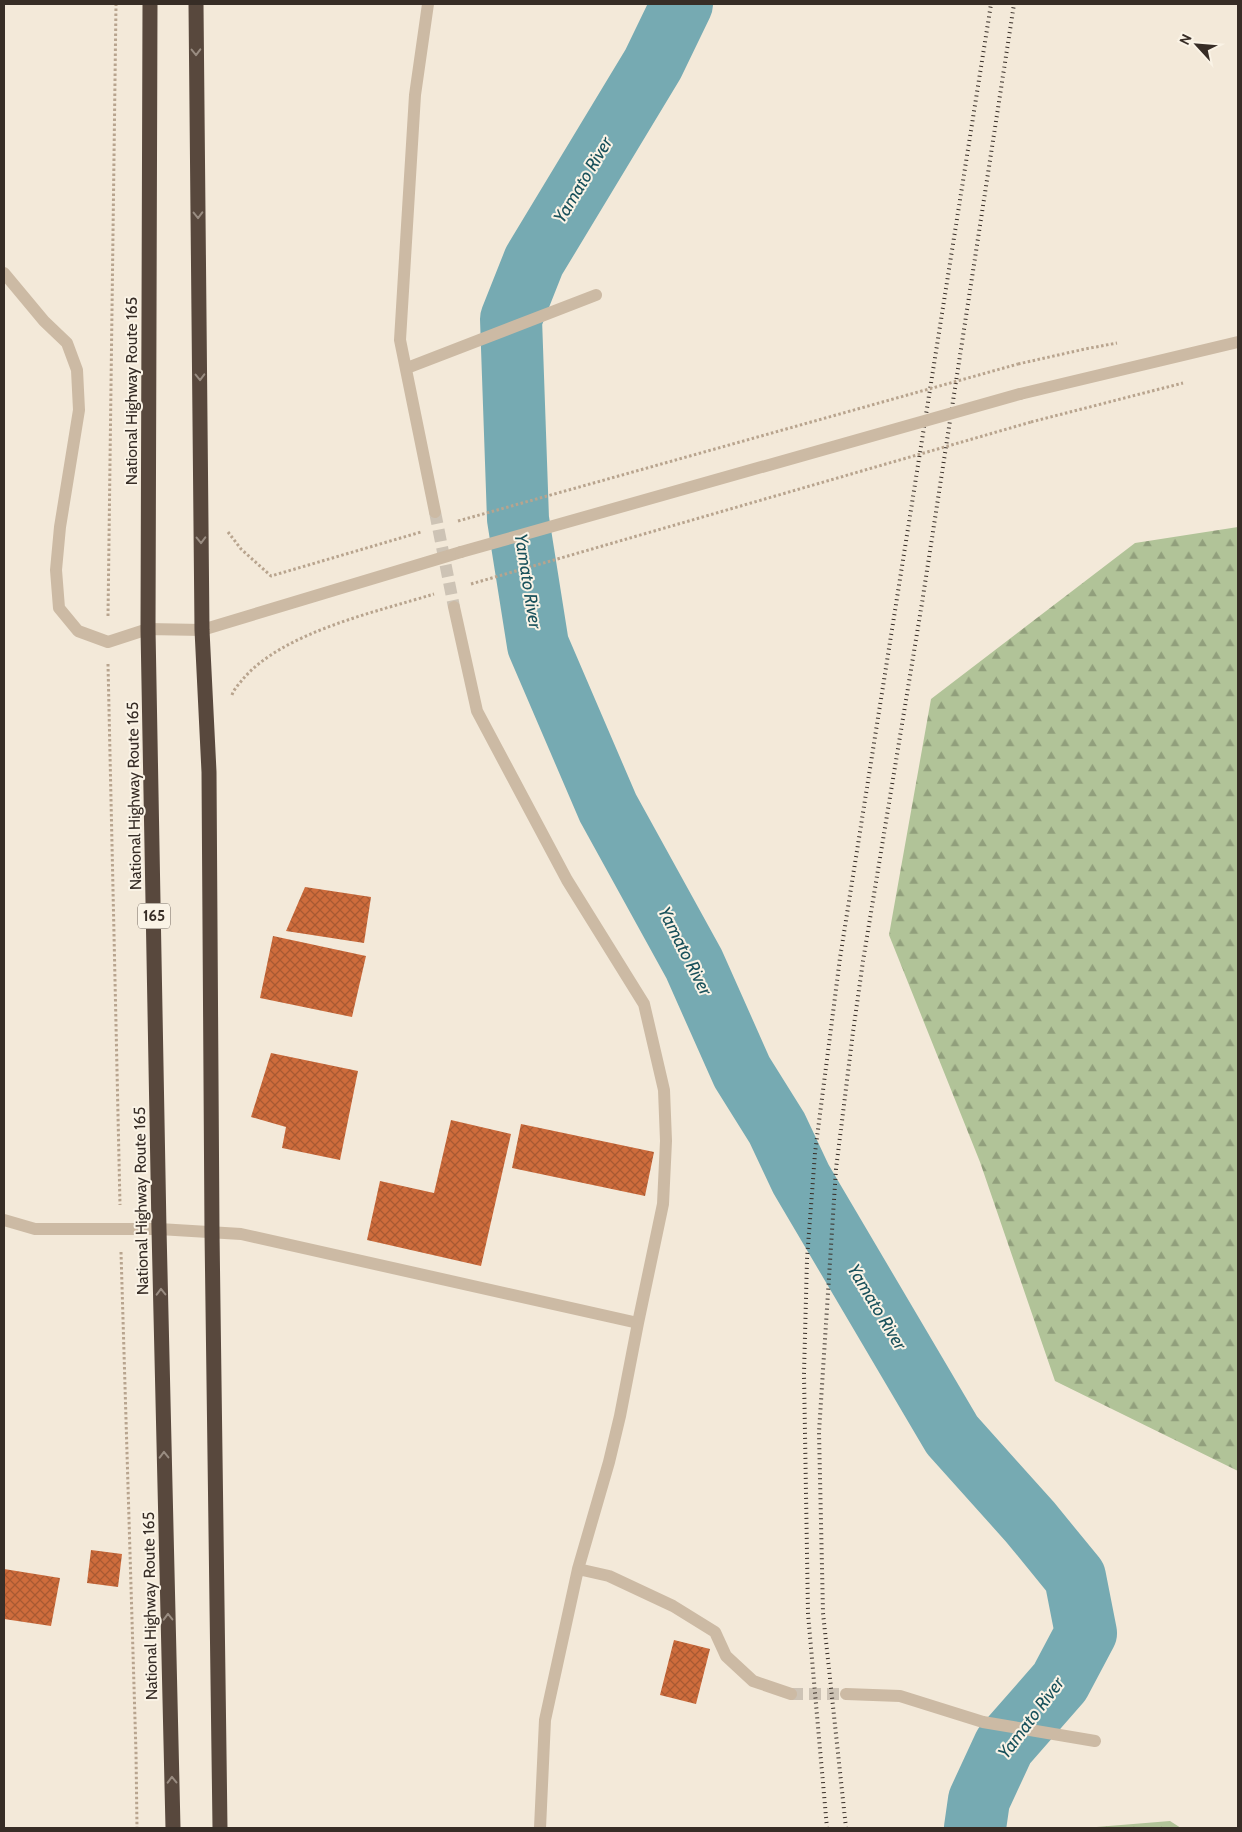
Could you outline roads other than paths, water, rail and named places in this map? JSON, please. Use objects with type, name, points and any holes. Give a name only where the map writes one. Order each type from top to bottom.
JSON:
[{"type":"highway","name":"National Highway Route 165","points":[[150,4],[148,629],[159,1229],[173,1828]]},
{"type":"highway","points":[[196,4],[202,630],[209,772],[212,1232],[220,1828]]},
{"type":"street","points":[[428,4],[415,95],[400,340],[435,512]]},
{"type":"street","points":[[4,273],[44,321],[67,343],[77,370],[79,410],[60,527],[56,570],[59,608],[78,632],[108,642],[148,629],[202,630],[461,552],[1020,394],[1238,342]]},
{"type":"street","points":[[407,368],[596,295]]},
{"type":"street","points":[[454,607],[477,711],[568,880],[644,1004],[664,1090],[666,1141],[663,1204],[612,1453],[578,1569],[545,1720],[540,1828]]},
{"type":"street","points":[[4,1220],[34,1229],[159,1229],[241,1234],[638,1323]]},
{"type":"street","points":[[578,1569],[609,1576],[673,1606],[715,1632],[726,1656],[753,1681],[791,1694]]},
{"type":"street","points":[[846,1694],[900,1696],[983,1722],[1095,1741]]},
{"type":"waterway","name":"Yamato River","points":[[682,4],[653,64],[534,261],[511,319],[518,519],[538,645],[608,808],[694,964],[742,1072],[777,1128],[801,1179],[952,1435],[1030,1522],[1075,1577],[1086,1633],[1060,1682],[1004,1746],[979,1800],[975,1828]]},
{"type":"tunnel","points":[[435,512],[454,607]]},
{"type":"tunnel","points":[[791,1694],[846,1694]]},
{"type":"railway","points":[[827,1828],[808,1614],[804,1374],[807,1259],[815,1153],[840,958],[991,4]]},
{"type":"railway","points":[[846,1828],[823,1613],[819,1432],[836,1169],[863,961],[922,603],[1014,4]]}]
